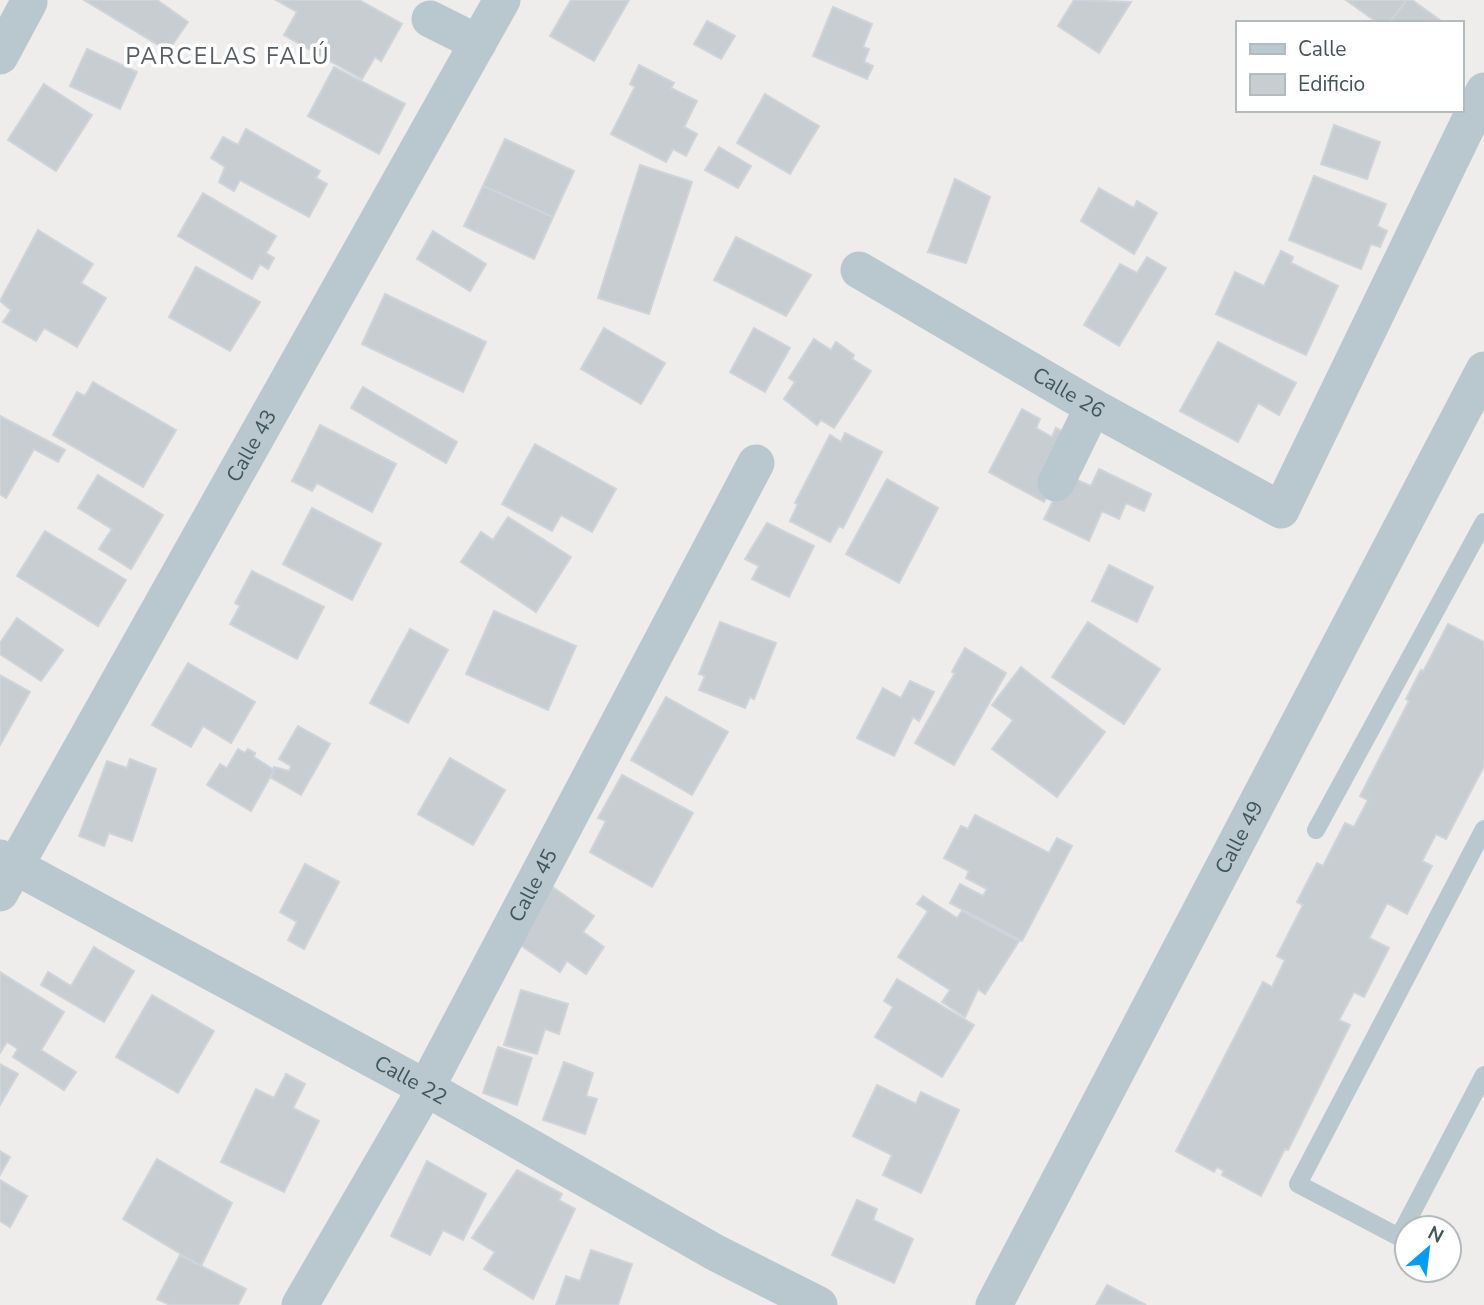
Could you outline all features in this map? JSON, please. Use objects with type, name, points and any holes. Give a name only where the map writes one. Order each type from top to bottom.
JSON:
[{"type":"street","name":"Calle 43","points":[[5,872],[502,0]]},
{"type":"street","points":[[0,56],[29,2]]},
{"type":"street","points":[[430,19],[478,43]]},
{"type":"street","name":"Calle 26","points":[[859,270],[1093,407],[1281,510],[1484,91]]},
{"type":"street","name":"Calle 49","points":[[994,1305],[1484,370]]},
{"type":"street","points":[[1056,483],[1093,407]]},
{"type":"street","name":"Calle 45","points":[[300,1305],[426,1087],[756,463]]},
{"type":"street","name":"Calle 22","points":[[5,872],[426,1087],[716,1253],[819,1305]]},
{"type":"lane","points":[[1316,830],[1484,522]]},
{"type":"lane","points":[[1484,829],[1298,1184],[1399,1237],[1484,1075]]},
{"type":"building","points":[[84,0],[157,0],[188,22],[168,51]]},
{"type":"building","points":[[276,0],[359,0],[402,24],[381,61],[375,57],[362,79],[284,35],[297,12]]},
{"type":"building","points":[[571,0],[629,0],[594,61],[550,36]]},
{"type":"building","points":[[1074,0],[1131,2],[1099,53],[1058,26]]},
{"type":"building","points":[[1346,0],[1407,0],[1391,21],[1375,21]]},
{"type":"building","points":[[1407,0],[1412,0],[1441,21],[1391,21]]},
{"type":"building","points":[[833,7],[872,24],[863,47],[869,49],[864,62],[873,66],[867,79],[813,56]]},
{"type":"building","points":[[707,21],[735,36],[721,59],[694,44]]},
{"type":"building","points":[[87,49],[137,72],[120,109],[70,86]]},
{"type":"building","points":[[639,65],[674,83],[671,88],[697,101],[684,127],[697,134],[686,156],[673,149],[666,162],[611,134],[635,87],[630,84]]},
{"type":"building","points":[[334,67],[405,104],[379,154],[308,116]]},
{"type":"building","points":[[44,84],[92,115],[56,171],[8,140]]},
{"type":"building","points":[[765,94],[819,126],[790,174],[737,143]]},
{"type":"building","points":[[1334,125],[1380,142],[1367,179],[1321,164]]},
{"type":"building","points":[[246,129],[320,171],[316,178],[327,184],[309,217],[240,180],[234,191],[219,182],[225,167],[211,158],[223,137],[238,145]]},
{"type":"building","points":[[505,139],[574,171],[553,217],[483,186]]},
{"type":"building","points":[[719,147],[751,166],[738,188],[705,170]]},
{"type":"building","points":[[640,165],[692,182],[649,314],[598,298]]},
{"type":"building","points":[[1314,176],[1386,204],[1377,226],[1387,231],[1380,247],[1371,244],[1361,269],[1289,240]]},
{"type":"building","points":[[955,179],[990,197],[966,263],[928,252]]},
{"type":"building","points":[[483,186],[553,217],[534,259],[464,226]]},
{"type":"building","points":[[1099,188],[1134,208],[1137,201],[1157,213],[1134,254],[1081,221]]},
{"type":"building","points":[[203,193],[276,236],[266,253],[274,258],[268,269],[260,264],[252,279],[178,236]]},
{"type":"building","points":[[38,230],[93,264],[81,283],[106,298],[77,347],[44,328],[36,341],[3,322],[11,310],[0,301]]},
{"type":"building","points":[[433,231],[486,264],[470,291],[417,259]]},
{"type":"building","points":[[736,237],[811,275],[786,316],[714,280]]},
{"type":"building","points":[[1281,251],[1293,257],[1291,263],[1338,286],[1306,355],[1216,314],[1235,272],[1264,286]]},
{"type":"building","points":[[1147,257],[1166,268],[1119,346],[1084,325],[1120,264],[1137,273]]},
{"type":"building","points":[[196,267],[260,302],[230,351],[169,317]]},
{"type":"building","points":[[385,294],[486,342],[463,392],[362,344]]},
{"type":"building","points":[[604,328],[665,363],[641,404],[581,369]]},
{"type":"building","points":[[754,328],[790,348],[765,392],[730,372]]},
{"type":"building","points":[[814,339],[831,350],[836,342],[854,355],[852,359],[871,371],[834,428],[821,420],[817,425],[784,399],[795,382],[789,378]]},
{"type":"building","points":[[1218,342],[1296,383],[1279,415],[1258,403],[1238,442],[1180,411]]},
{"type":"building","points":[[93,382],[176,430],[143,487],[53,435],[77,392],[85,396]]},
{"type":"building","points":[[363,387],[457,442],[446,463],[351,408]]},
{"type":"building","points":[[1022,409],[1040,419],[1036,428],[1052,437],[1056,428],[1077,439],[1044,502],[989,472]]},
{"type":"building","points":[[0,416],[65,450],[58,462],[34,449],[6,498],[0,494]]},
{"type":"building","points":[[320,425],[396,464],[372,512],[317,483],[312,491],[292,481]]},
{"type":"building","points":[[845,433],[882,452],[843,528],[839,526],[830,542],[790,521],[798,504],[795,503],[830,435],[841,442]]},
{"type":"building","points":[[535,444],[616,489],[592,532],[561,515],[552,531],[502,504]]},
{"type":"building","points":[[1099,469],[1151,494],[1144,511],[1126,503],[1119,519],[1102,511],[1089,541],[1044,519],[1066,475],[1091,486]]},
{"type":"building","points":[[98,475],[163,515],[131,569],[99,549],[112,529],[78,508]]},
{"type":"building","points":[[887,479],[938,508],[899,583],[846,554]]},
{"type":"building","points":[[312,508],[381,544],[352,600],[283,564]]},
{"type":"building","points":[[508,517],[571,557],[536,612],[461,562],[481,532],[493,540]]},
{"type":"building","points":[[767,523],[814,546],[789,597],[752,579],[759,566],[745,559]]},
{"type":"building","points":[[45,531],[126,580],[98,626],[17,576]]},
{"type":"building","points":[[1109,565],[1153,587],[1137,622],[1092,601]]},
{"type":"building","points":[[252,571],[324,607],[297,659],[230,624],[240,606],[235,603]]},
{"type":"building","points":[[494,611],[576,646],[548,710],[466,674]]},
{"type":"building","points":[[17,618],[63,650],[41,681],[0,654],[0,643]]},
{"type":"building","points":[[720,622],[776,643],[754,699],[750,697],[745,708],[699,690],[705,676],[699,674]]},
{"type":"building","points":[[1088,622],[1160,669],[1124,724],[1052,677]]},
{"type":"building","points":[[1448,624],[1484,642],[1484,766],[1446,839],[1436,834],[1422,861],[1432,866],[1407,914],[1387,903],[1369,938],[1389,948],[1364,997],[1354,992],[1339,1020],[1350,1025],[1288,1150],[1285,1149],[1261,1196],[1222,1175],[1224,1171],[1217,1167],[1214,1172],[1176,1151],[1263,982],[1272,987],[1285,960],[1277,956],[1303,905],[1297,902],[1317,863],[1323,866],[1345,823],[1354,827],[1368,800],[1360,796],[1409,701],[1406,699]]},
{"type":"building","points":[[410,629],[448,650],[408,723],[370,703]]},
{"type":"building","points":[[965,648],[1006,673],[954,765],[915,743],[955,673],[952,672]]},
{"type":"building","points":[[188,663],[255,702],[231,743],[203,726],[191,747],[152,725]]},
{"type":"building","points":[[1021,667],[1105,732],[1057,797],[992,749],[1013,720],[992,705]]},
{"type":"building","points":[[0,675],[30,692],[0,745]]},
{"type":"building","points":[[910,681],[934,692],[919,721],[913,717],[894,756],[857,738],[883,688],[901,698]]},
{"type":"building","points":[[666,697],[728,732],[692,795],[631,760]]},
{"type":"building","points":[[298,726],[330,744],[301,795],[270,777],[274,767],[289,771],[291,766],[279,759]]},
{"type":"building","points":[[238,749],[245,753],[248,749],[255,753],[254,757],[274,770],[251,811],[207,785],[220,764],[227,768]]},
{"type":"building","points":[[450,758],[505,790],[473,845],[418,814]]},
{"type":"building","points":[[130,759],[156,769],[132,841],[109,833],[104,846],[79,836],[107,761],[127,768]]},
{"type":"building","points":[[622,775],[693,813],[652,887],[590,852],[606,821],[598,818]]},
{"type":"building","points":[[975,815],[1049,853],[1057,838],[1072,846],[1022,941],[950,903],[960,884],[983,896],[987,889],[966,878],[969,871],[944,858],[961,826],[968,829]]},
{"type":"building","points":[[305,864],[339,882],[304,949],[288,940],[297,922],[280,912]]},
{"type":"building","points":[[544,881],[594,916],[583,932],[604,947],[586,974],[567,961],[560,972],[507,936]]},
{"type":"building","points":[[923,896],[957,918],[962,911],[1019,941],[985,994],[978,989],[965,1017],[942,1002],[950,990],[898,957],[928,911],[917,904]]},
{"type":"building","points":[[94,947],[134,971],[104,1022],[41,985],[48,972],[71,986]]},
{"type":"building","points":[[0,972],[64,1012],[41,1050],[76,1072],[64,1090],[13,1057],[18,1049],[7,1042],[0,1053]]},
{"type":"building","points":[[897,979],[974,1025],[942,1077],[875,1037],[893,1007],[884,1001]]},
{"type":"building","points":[[521,990],[568,1004],[559,1034],[545,1029],[537,1054],[504,1045]]},
{"type":"building","points":[[152,995],[214,1031],[178,1093],[116,1057]]},
{"type":"building","points":[[498,1047],[532,1058],[517,1105],[483,1093]]},
{"type":"building","points":[[564,1062],[593,1073],[586,1096],[597,1099],[585,1134],[543,1120]]},
{"type":"building","points":[[0,1064],[18,1074],[0,1105]]},
{"type":"building","points":[[286,1074],[305,1084],[293,1108],[319,1121],[284,1192],[221,1162],[256,1089],[274,1098]]},
{"type":"building","points":[[877,1085],[916,1104],[921,1092],[959,1110],[921,1193],[883,1175],[892,1155],[853,1136]]},
{"type":"building","points":[[0,1151],[10,1157],[0,1175]]},
{"type":"building","points":[[157,1159],[232,1203],[201,1266],[123,1219]]},
{"type":"building","points":[[427,1161],[486,1194],[463,1240],[443,1230],[430,1255],[391,1236]]},
{"type":"building","points":[[517,1170],[562,1194],[559,1200],[575,1209],[533,1299],[484,1269],[495,1252],[472,1238]]},
{"type":"building","points":[[0,1180],[27,1196],[10,1227],[0,1221]]},
{"type":"building","points":[[857,1200],[877,1209],[873,1220],[913,1239],[894,1283],[832,1255]]},
{"type":"building","points":[[591,1250],[632,1264],[618,1305],[556,1305],[566,1276],[580,1281]]},
{"type":"building","points":[[180,1255],[246,1289],[238,1305],[170,1305],[157,1299]]},
{"type":"building","points":[[1107,1285],[1146,1305],[1096,1305]]},
{"type":"district","name":"PARCELAS FALÚ","points":[[228,56]]}]
